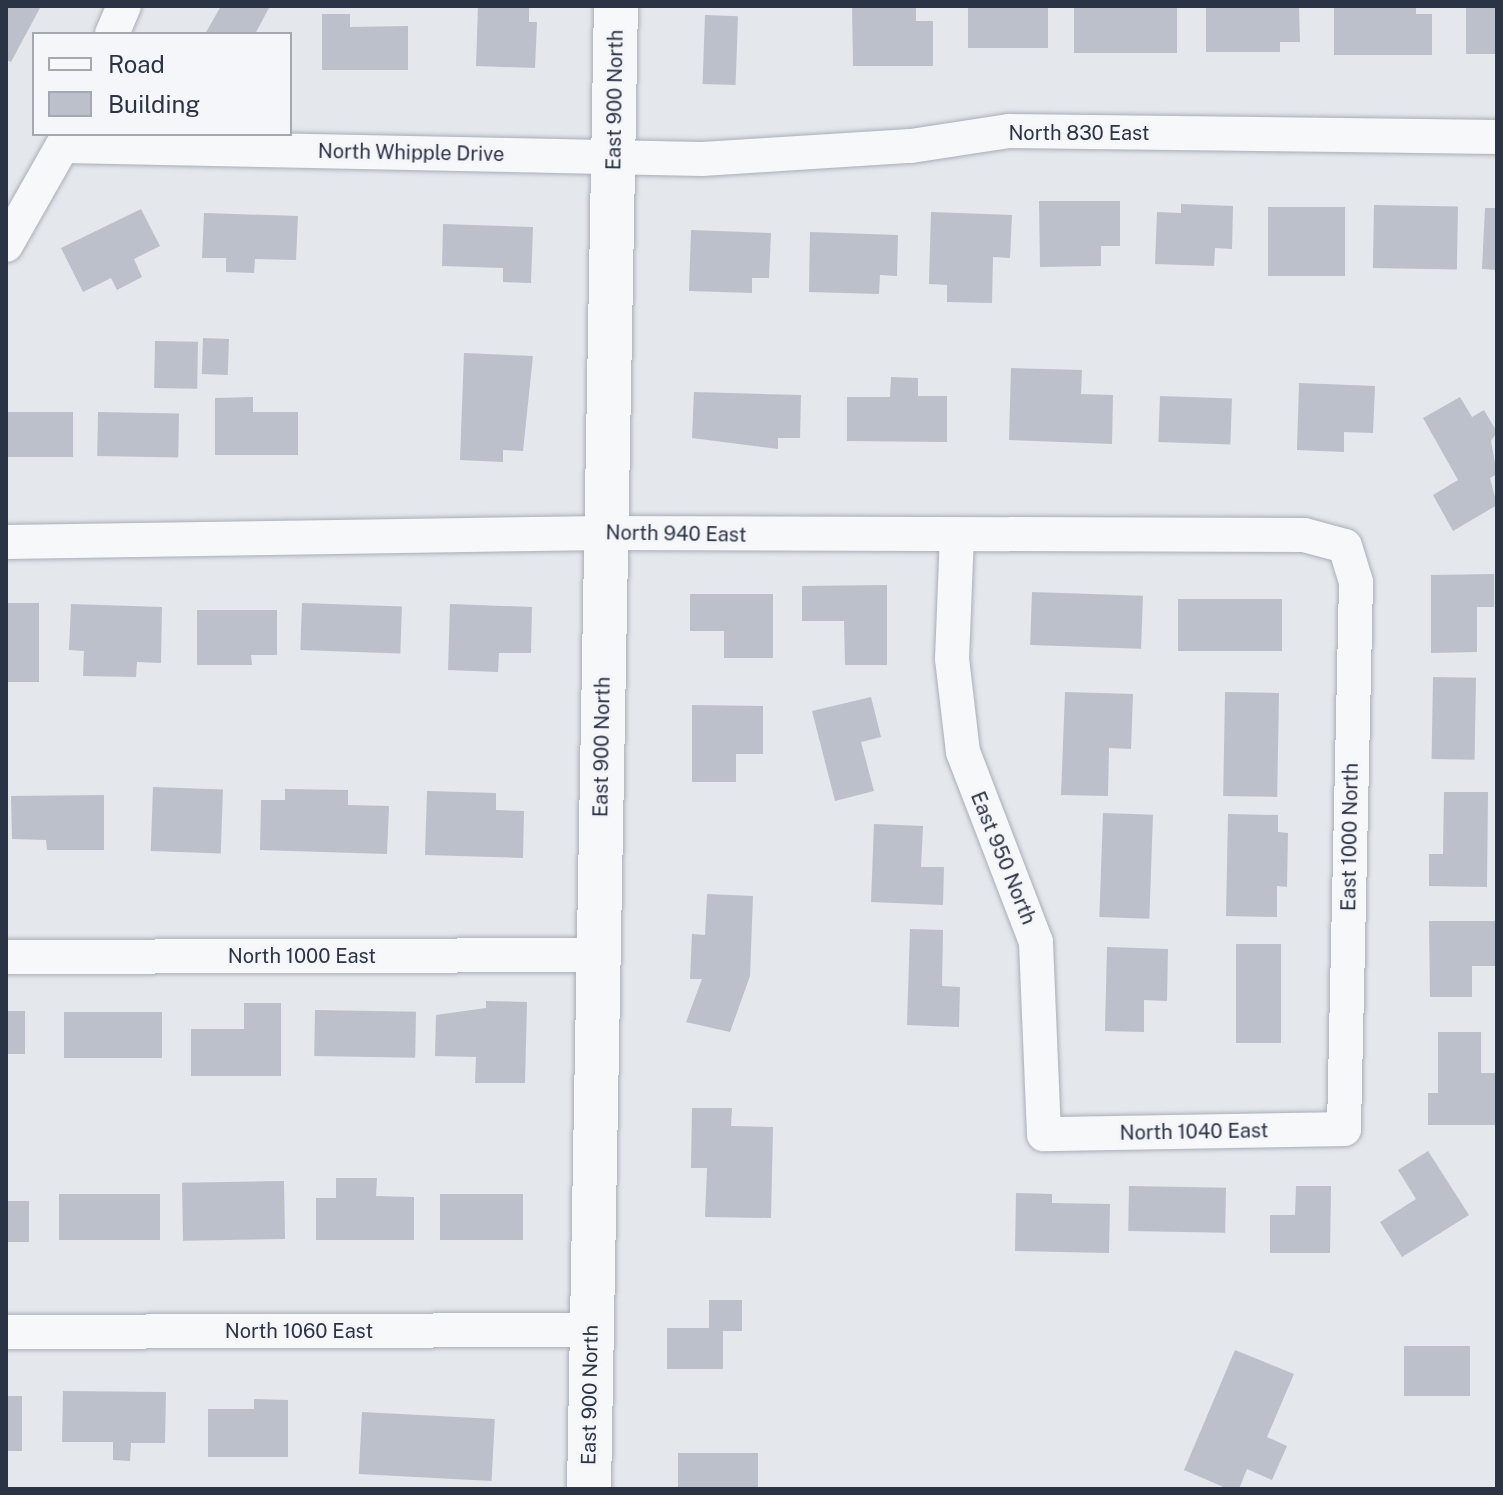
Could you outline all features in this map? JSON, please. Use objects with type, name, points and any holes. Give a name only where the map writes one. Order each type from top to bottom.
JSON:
[{"type":"street","points":[[113,32],[124,6]]},
{"type":"street","name":"East 900 North","points":[[589,1489],[616,6]]},
{"type":"street","name":"North 830 East","points":[[614,157],[795,156],[1009,131],[1497,137]]},
{"type":"street","points":[[6,245],[66,140]]},
{"type":"street","name":"North Whipple Drive","points":[[66,140],[614,157]]},
{"type":"street","name":"North 940 East","points":[[6,542],[606,533],[1304,535],[1345,546]]},
{"type":"street","name":"East 950 North","points":[[957,536],[952,659],[963,752],[1036,942],[1044,1134]]},
{"type":"street","name":"East 1000 North","points":[[1344,1129],[1356,582],[1345,546]]},
{"type":"street","name":"North 1000 East","points":[[6,957],[598,955]]},
{"type":"street","name":"North 1040 East","points":[[1044,1134],[1344,1129]]},
{"type":"street","name":"North 1060 East","points":[[6,1332],[591,1330]]},
{"type":"building","points":[[6,6],[41,6],[11,62],[6,60]]},
{"type":"building","points":[[221,6],[270,6],[256,32],[206,32]]},
{"type":"building","points":[[478,6],[529,6],[529,22],[537,22],[535,68],[476,66]]},
{"type":"building","points":[[852,6],[916,6],[916,21],[933,21],[933,66],[853,66]]},
{"type":"building","points":[[968,6],[1048,6],[1048,48],[968,48]]},
{"type":"building","points":[[1074,6],[1177,6],[1177,53],[1074,53]]},
{"type":"building","points":[[1206,6],[1299,6],[1300,42],[1280,42],[1280,52],[1206,52]]},
{"type":"building","points":[[1334,6],[1416,6],[1416,14],[1432,14],[1432,55],[1334,55]]},
{"type":"building","points":[[1466,6],[1497,6],[1497,54],[1466,54]]},
{"type":"building","points":[[322,14],[350,14],[350,27],[408,26],[408,70],[322,70]]},
{"type":"building","points":[[705,15],[738,16],[736,85],[703,84]]},
{"type":"building","points":[[1039,201],[1120,201],[1120,246],[1101,246],[1101,266],[1040,267]]},
{"type":"building","points":[[1181,204],[1233,206],[1232,249],[1215,248],[1214,266],[1155,264],[1157,212],[1181,213]]},
{"type":"building","points":[[1374,205],[1458,206],[1457,269],[1373,268]]},
{"type":"building","points":[[1268,207],[1345,207],[1345,276],[1268,276]]},
{"type":"building","points":[[1485,208],[1497,208],[1497,270],[1482,269]]},
{"type":"building","points":[[141,209],[160,246],[134,259],[142,277],[117,290],[111,278],[83,292],[61,248]]},
{"type":"building","points":[[931,212],[1012,215],[1010,258],[993,257],[992,303],[947,302],[947,285],[929,284]]},
{"type":"building","points":[[204,213],[298,216],[296,260],[255,259],[254,273],[226,272],[226,258],[202,258]]},
{"type":"building","points":[[443,224],[533,227],[531,283],[503,282],[503,268],[442,266]]},
{"type":"building","points":[[691,230],[771,233],[769,278],[752,278],[752,293],[689,291]]},
{"type":"building","points":[[810,232],[898,235],[897,276],[880,275],[879,294],[809,292]]},
{"type":"building","points":[[203,338],[229,339],[228,375],[202,374]]},
{"type":"building","points":[[155,341],[198,342],[197,389],[154,388]]},
{"type":"building","points":[[464,353],[533,356],[523,451],[503,450],[503,462],[460,460]]},
{"type":"building","points":[[1011,368],[1082,370],[1081,394],[1113,395],[1112,444],[1009,440]]},
{"type":"building","points":[[891,377],[918,378],[918,396],[947,396],[947,442],[847,441],[847,397],[890,397]]},
{"type":"building","points":[[1299,383],[1375,386],[1373,433],[1344,432],[1344,452],[1297,450]]},
{"type":"building","points":[[694,392],[801,395],[800,438],[778,438],[778,449],[692,438]]},
{"type":"building","points":[[1160,396],[1232,399],[1230,444],[1158,442]]},
{"type":"building","points":[[253,397],[253,412],[298,412],[298,455],[215,455],[215,398]]},
{"type":"building","points":[[1460,397],[1472,417],[1484,410],[1497,432],[1491,441],[1497,474],[1490,478],[1497,505],[1453,531],[1433,495],[1458,480],[1423,418]]},
{"type":"building","points":[[6,412],[73,412],[73,457],[6,457]]},
{"type":"building","points":[[98,412],[179,413],[178,457],[97,456]]},
{"type":"building","points":[[1494,574],[1494,607],[1477,607],[1477,652],[1431,653],[1431,575]]},
{"type":"building","points":[[887,585],[887,665],[845,665],[844,621],[802,621],[802,586]]},
{"type":"building","points":[[1032,592],[1143,596],[1141,649],[1030,645]]},
{"type":"building","points":[[690,594],[773,594],[773,658],[724,658],[724,631],[690,631]]},
{"type":"building","points":[[1178,599],[1282,599],[1282,651],[1178,651]]},
{"type":"building","points":[[6,603],[39,603],[39,682],[6,682]]},
{"type":"building","points":[[302,603],[402,606],[400,653],[300,650]]},
{"type":"building","points":[[71,604],[162,607],[161,663],[137,662],[136,677],[83,676],[84,651],[69,650]]},
{"type":"building","points":[[450,604],[532,607],[531,653],[499,653],[498,672],[448,670]]},
{"type":"building","points":[[197,610],[277,610],[277,655],[251,655],[252,665],[197,665]]},
{"type":"building","points":[[1433,677],[1476,678],[1475,760],[1432,759]]},
{"type":"building","points":[[1065,692],[1133,694],[1131,749],[1109,748],[1108,796],[1061,795]]},
{"type":"building","points":[[1225,692],[1279,693],[1277,797],[1223,796]]},
{"type":"building","points":[[871,697],[881,737],[861,742],[874,791],[835,801],[812,711]]},
{"type":"building","points":[[692,705],[763,706],[763,754],[736,754],[736,782],[692,782]]},
{"type":"building","points":[[153,787],[223,789],[221,853],[151,851]]},
{"type":"building","points":[[285,789],[348,790],[348,805],[389,806],[387,854],[260,850],[261,800],[285,800]]},
{"type":"building","points":[[427,791],[496,793],[496,810],[524,811],[523,858],[425,855]]},
{"type":"building","points":[[1444,792],[1488,792],[1487,887],[1429,886],[1429,854],[1443,854]]},
{"type":"building","points":[[104,795],[104,850],[47,850],[46,840],[12,839],[11,796]]},
{"type":"building","points":[[1103,813],[1153,815],[1149,919],[1099,917]]},
{"type":"building","points":[[1228,814],[1278,815],[1278,832],[1288,833],[1287,887],[1277,886],[1277,917],[1226,916]]},
{"type":"building","points":[[874,824],[923,826],[921,867],[944,867],[943,905],[871,902]]},
{"type":"building","points":[[707,894],[753,896],[750,976],[730,1032],[686,1022],[702,979],[690,979],[692,934],[705,935]]},
{"type":"building","points":[[1429,921],[1497,921],[1497,966],[1472,966],[1472,997],[1430,997]]},
{"type":"building","points":[[910,929],[943,930],[942,986],[960,987],[959,1027],[907,1025]]},
{"type":"building","points":[[1236,944],[1281,944],[1281,1043],[1236,1043]]},
{"type":"building","points":[[1107,947],[1168,949],[1167,1001],[1144,1000],[1144,1032],[1105,1031]]},
{"type":"building","points":[[486,1001],[527,1002],[525,1083],[475,1083],[476,1057],[435,1056],[436,1015],[486,1008]]},
{"type":"building","points":[[244,1003],[281,1003],[281,1076],[191,1076],[191,1029],[244,1029]]},
{"type":"building","points":[[315,1010],[416,1012],[415,1058],[314,1056]]},
{"type":"building","points":[[6,1011],[25,1011],[25,1054],[6,1054]]},
{"type":"building","points":[[64,1012],[162,1012],[162,1058],[64,1058]]},
{"type":"building","points":[[1438,1032],[1481,1032],[1481,1073],[1497,1073],[1497,1125],[1428,1125],[1428,1093],[1438,1093]]},
{"type":"building","points":[[692,1108],[732,1108],[731,1126],[773,1127],[771,1218],[705,1217],[707,1168],[691,1168]]},
{"type":"building","points":[[1428,1151],[1469,1215],[1402,1257],[1380,1222],[1416,1199],[1398,1170]]},
{"type":"building","points":[[336,1178],[377,1178],[376,1196],[414,1197],[414,1240],[316,1240],[316,1198],[336,1198]]},
{"type":"building","points":[[284,1181],[285,1239],[183,1241],[182,1183]]},
{"type":"building","points":[[1129,1186],[1226,1188],[1225,1233],[1128,1231]]},
{"type":"building","points":[[1296,1186],[1331,1186],[1330,1253],[1270,1253],[1270,1215],[1295,1215]]},
{"type":"building","points":[[1016,1193],[1052,1194],[1052,1203],[1110,1204],[1109,1253],[1015,1251]]},
{"type":"building","points":[[59,1194],[160,1194],[160,1240],[59,1240]]},
{"type":"building","points":[[440,1194],[523,1194],[523,1240],[440,1240]]},
{"type":"building","points":[[6,1201],[29,1201],[29,1242],[6,1242]]},
{"type":"building","points":[[709,1300],[742,1300],[742,1331],[723,1331],[723,1369],[667,1369],[667,1328],[709,1328]]},
{"type":"building","points":[[1404,1346],[1470,1346],[1470,1396],[1404,1396]]},
{"type":"building","points":[[1235,1350],[1294,1374],[1267,1437],[1287,1446],[1272,1480],[1247,1469],[1239,1489],[1228,1489],[1184,1470]]},
{"type":"building","points":[[63,1391],[166,1392],[165,1443],[131,1443],[130,1461],[113,1460],[113,1442],[62,1442]]},
{"type":"building","points":[[6,1396],[22,1396],[22,1451],[6,1451]]},
{"type":"building","points":[[254,1399],[288,1400],[288,1457],[208,1457],[208,1409],[254,1409]]},
{"type":"building","points":[[362,1412],[495,1419],[492,1481],[359,1474]]},
{"type":"building","points":[[678,1453],[758,1453],[758,1489],[678,1489]]}]
